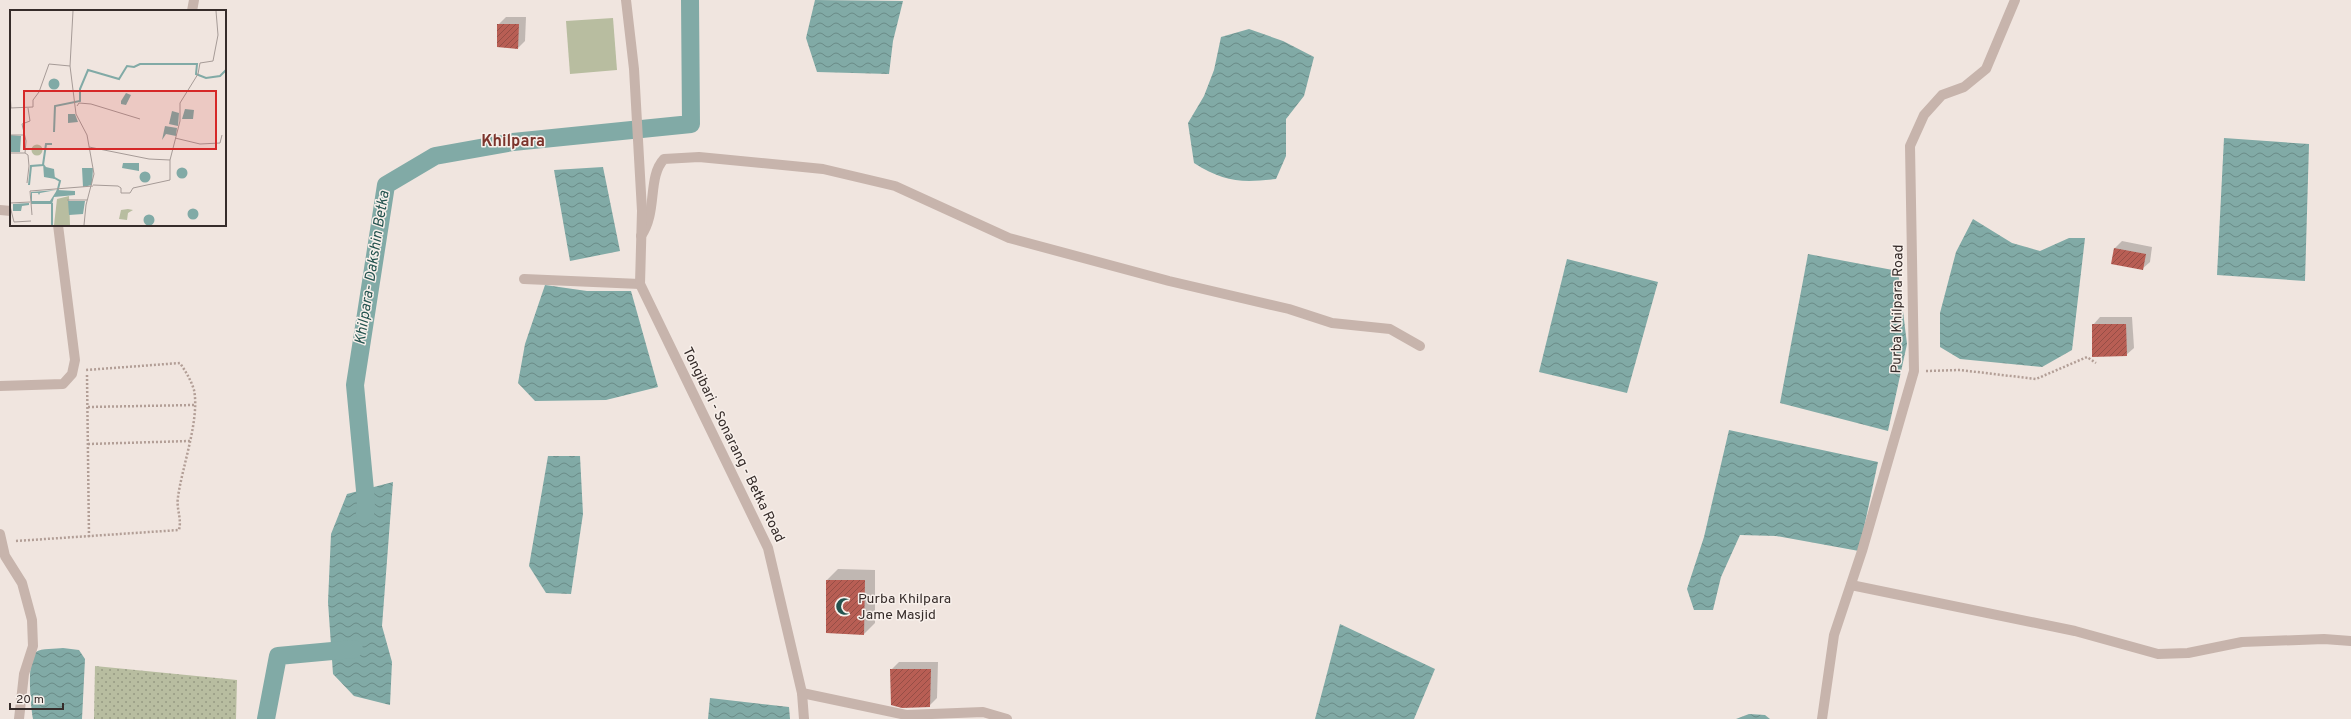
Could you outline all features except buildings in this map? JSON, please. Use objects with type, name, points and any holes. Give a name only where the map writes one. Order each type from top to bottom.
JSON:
[{"type":"street","points":[[192,10],[194,0]]},
{"type":"street","name":"Tongibari - Sonarang - Betka Road","points":[[626,0],[637,115],[642,211],[640,284],[768,548],[802,693],[804,719]]},
{"type":"street","name":"Purba Khilpara Road","points":[[1822,719],[1834,635],[1851,585],[1914,371],[1910,146],[1924,115],[1942,95],[1964,87],[1986,69],[2015,0]]},
{"type":"street","points":[[641,236],[650,219],[657,166],[664,159],[699,157],[823,168],[895,186],[1009,238],[1169,281],[1289,309],[1332,323],[1390,329],[1420,346]]},
{"type":"street","points":[[0,386],[64,384],[72,374],[75,360],[58,226]]},
{"type":"street","points":[[524,279],[640,284]]},
{"type":"street","points":[[0,539],[5,556],[22,583],[32,620],[33,646],[24,674],[20,719]]},
{"type":"street","points":[[1851,585],[2074,631],[2158,654],[2188,653],[2242,642],[2324,639],[2351,641]]},
{"type":"street","points":[[802,693],[906,715],[982,712],[1006,719]]},
{"type":"path","points":[[1914,371],[1960,370],[2036,379],[2087,357],[2096,363]]},
{"type":"path","points":[[0,539],[89,537],[179,530],[181,522],[177,503],[190,441],[194,405],[194,392],[191,380],[180,363],[87,370],[74,368]]},
{"type":"path","points":[[87,370],[89,537]]},
{"type":"path","points":[[88,407],[194,405]]},
{"type":"path","points":[[88,444],[190,441]]},
{"type":"green space","points":[[613,18],[617,70],[570,74],[566,21]]},
{"type":"green space","points":[[95,666],[237,680],[236,719],[94,719]]},
{"type":"water","points":[[815,0],[903,1],[893,41],[889,74],[817,72],[806,38]]},
{"type":"water","points":[[1249,29],[1283,41],[1314,57],[1304,96],[1286,119],[1286,156],[1276,179],[1253,181],[1233,180],[1215,174],[1194,163],[1188,123],[1204,96],[1214,70],[1221,37]]},
{"type":"water","points":[[2224,138],[2309,144],[2305,281],[2217,275]]},
{"type":"water","points":[[603,167],[620,251],[570,261],[554,170]]},
{"type":"water","points":[[1973,219],[2012,243],[2040,251],[2069,238],[2085,238],[2072,350],[2042,367],[1960,359],[1940,347],[1940,313],[1956,252]]},
{"type":"water","points":[[1808,254],[1898,271],[1907,344],[1888,431],[1780,403]]},
{"type":"water","points":[[1567,259],[1658,282],[1627,393],[1539,372]]},
{"type":"water","points":[[545,285],[587,291],[631,291],[658,387],[606,400],[535,401],[518,383],[525,344]]},
{"type":"water","points":[[1729,430],[1878,462],[1859,551],[1776,536],[1740,535],[1721,577],[1713,610],[1694,610],[1687,589],[1704,537]]},
{"type":"water","points":[[548,456],[580,456],[583,514],[571,594],[546,593],[529,566]]},
{"type":"water","points":[[393,482],[382,626],[392,662],[390,705],[354,696],[333,674],[328,602],[331,534],[347,494]]},
{"type":"water","points":[[1340,624],[1435,669],[1414,719],[1315,719]]},
{"type":"water","points":[[63,648],[79,650],[85,659],[82,719],[33,719],[30,673],[33,656],[36,652],[41,650]]},
{"type":"water","points":[[710,698],[789,707],[790,719],[708,719]]},
{"type":"water","points":[[1749,714],[1765,715],[1770,719],[1736,719]]},
{"type":"waterway","name":"Khilpara- Dakshin Betka","points":[[365,514],[366,501],[355,385],[386,185],[435,156],[513,142],[691,124],[690,0]]},
{"type":"waterway","name":"Khilpara- Dakshin Betka","points":[[266,719],[278,656],[354,649]]},
{"type":"place","name":"Purba Khilpara Jame Masjid","points":[[845,607]]},
{"type":"district","name":"Khilpara","points":[[513,142]]}]
